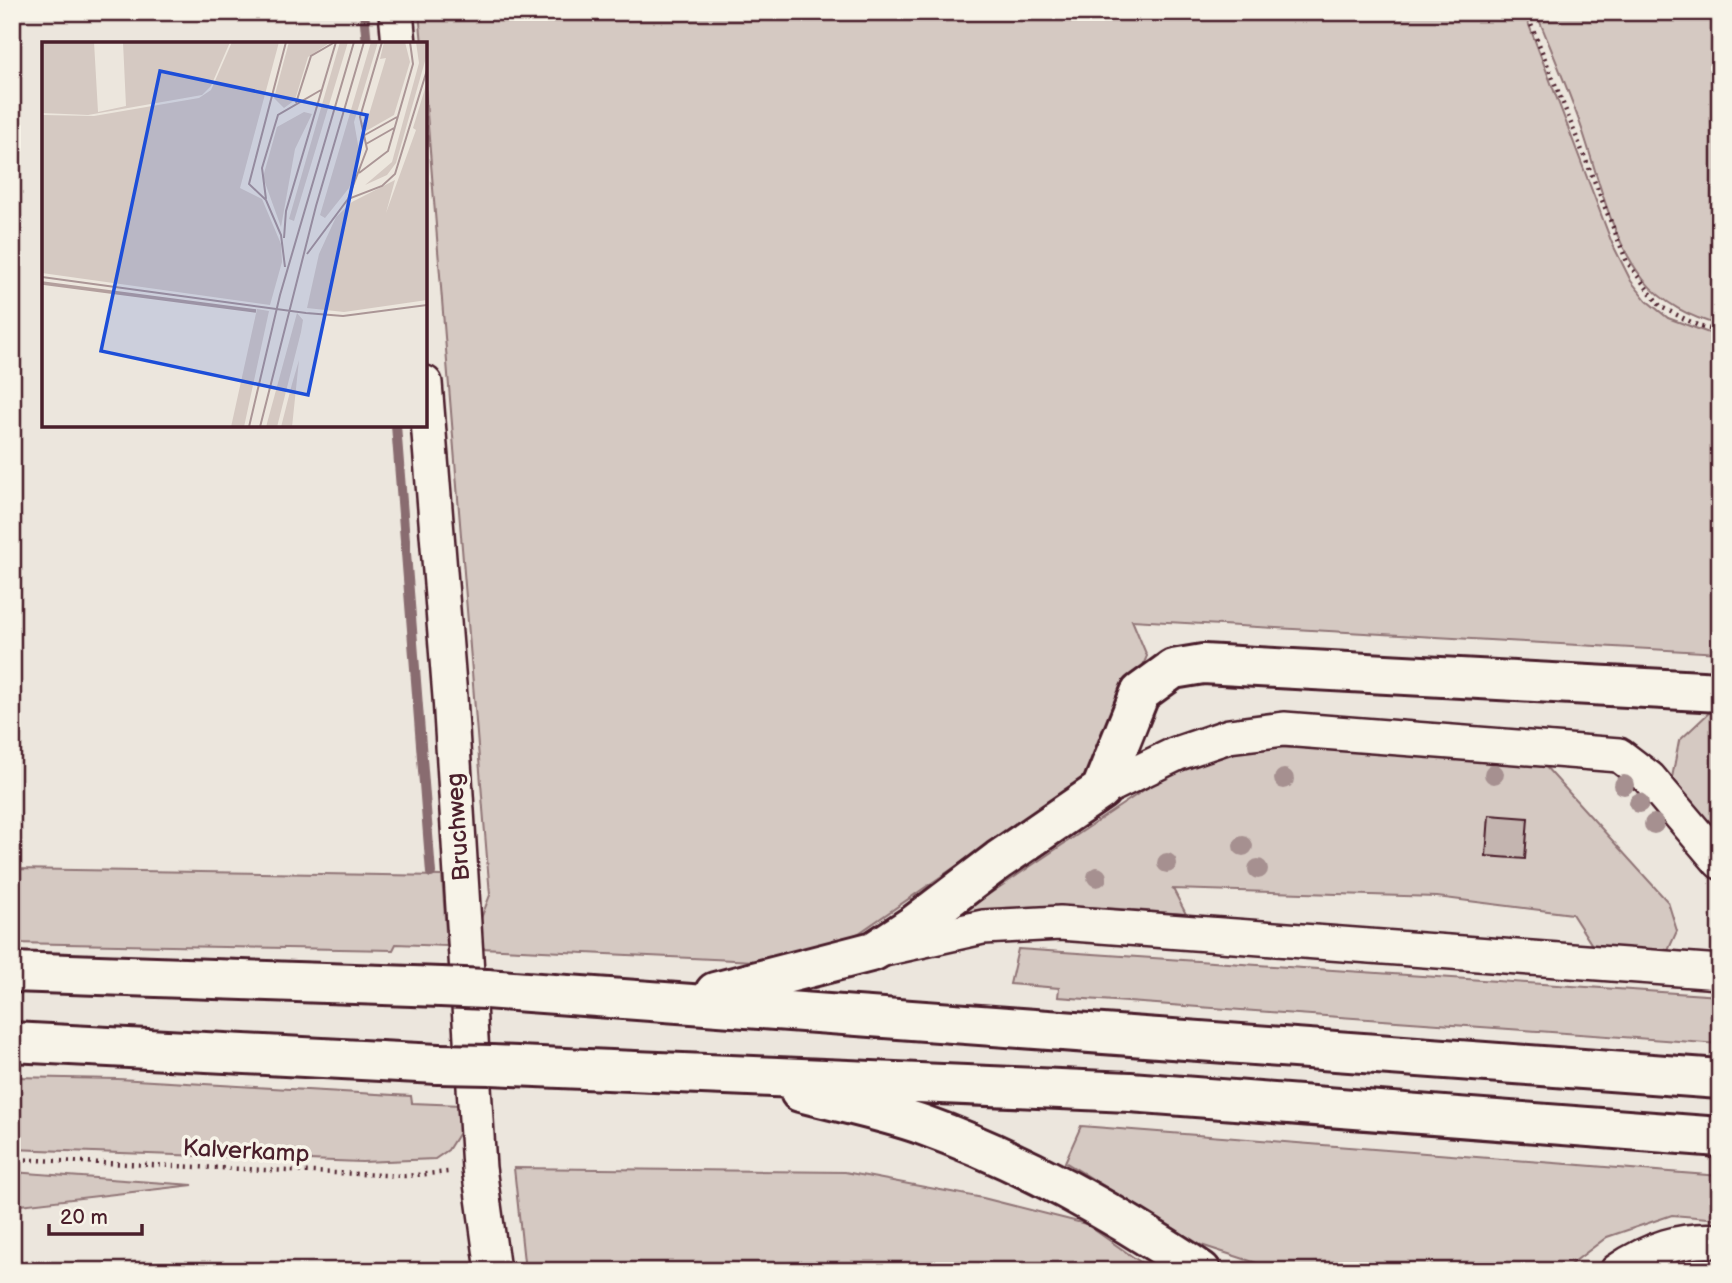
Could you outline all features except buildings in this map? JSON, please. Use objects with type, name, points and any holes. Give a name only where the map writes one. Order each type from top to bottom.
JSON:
[{"type":"highway","points":[[680,1000],[874,951],[1101,790],[1140,693],[1173,669],[1193,666],[1720,692]]},
{"type":"highway","points":[[12,972],[441,986],[680,1000],[1720,1079]]},
{"type":"highway","points":[[12,1042],[438,1064],[730,1073],[1130,1092],[1720,1137]]},
{"type":"highway","points":[[730,1073],[922,1125],[1002,1158],[1078,1193],[1201,1271]]},
{"type":"street","points":[[396,12],[399,42]]},
{"type":"street","name":"Bruchweg","points":[[427,408],[450,698],[479,1168],[493,1271]]},
{"type":"street","points":[[1101,790],[1175,754],[1218,740],[1284,729],[1619,755],[1649,778],[1714,850]]},
{"type":"street","points":[[874,951],[983,927],[1060,923],[1720,972]]},
{"type":"street","points":[[1618,1271],[1637,1257],[1667,1244],[1720,1241]]},
{"type":"path","points":[[1525,12],[1627,262],[1661,307],[1700,327],[1720,331]]},
{"type":"path","name":"Kalverkamp","points":[[12,1159],[405,1176],[479,1168]]},
{"type":"shaded area","points":[[419,12],[1524,12],[1612,243],[1631,281],[1647,301],[1668,318],[1720,337],[1720,653],[1132,620],[1147,656],[1100,767],[859,933],[821,949],[755,961],[481,948],[480,921],[490,895],[427,114],[427,42],[422,42]]},
{"type":"shaded area","points":[[1536,12],[1720,12],[1720,325],[1688,314],[1668,302],[1651,288],[1632,263],[1614,227],[1578,117]]},
{"type":"shaded area","points":[[1713,709],[1720,709],[1720,831],[1707,824],[1671,783],[1679,741]]},
{"type":"shaded area","points":[[1236,746],[1338,749],[1545,766],[1668,902],[1677,931],[1667,953],[1592,945],[1572,914],[1437,897],[1173,889],[1186,914],[1093,907],[961,913],[1190,759]]},
{"type":"shaded area","points":[[12,869],[442,876],[447,946],[396,944],[393,950],[12,943]]},
{"type":"shaded area","points":[[1018,949],[1720,996],[1720,1044],[1058,997],[1059,988],[1010,984]]},
{"type":"shaded area","points":[[12,1077],[118,1079],[411,1096],[412,1103],[461,1105],[470,1115],[448,1150],[435,1159],[362,1162],[12,1149]]},
{"type":"shaded area","points":[[1081,1126],[1720,1176],[1720,1219],[1672,1215],[1607,1237],[1562,1271],[1275,1269],[1201,1245],[1065,1162]]},
{"type":"shaded area","points":[[514,1168],[845,1172],[983,1198],[1086,1224],[1153,1271],[525,1271]]},
{"type":"shaded area","points":[[12,1172],[193,1185],[12,1206]]},
{"type":"waterway","points":[[364,12],[367,42]]},
{"type":"waterway","points":[[396,427],[431,873]]}]
